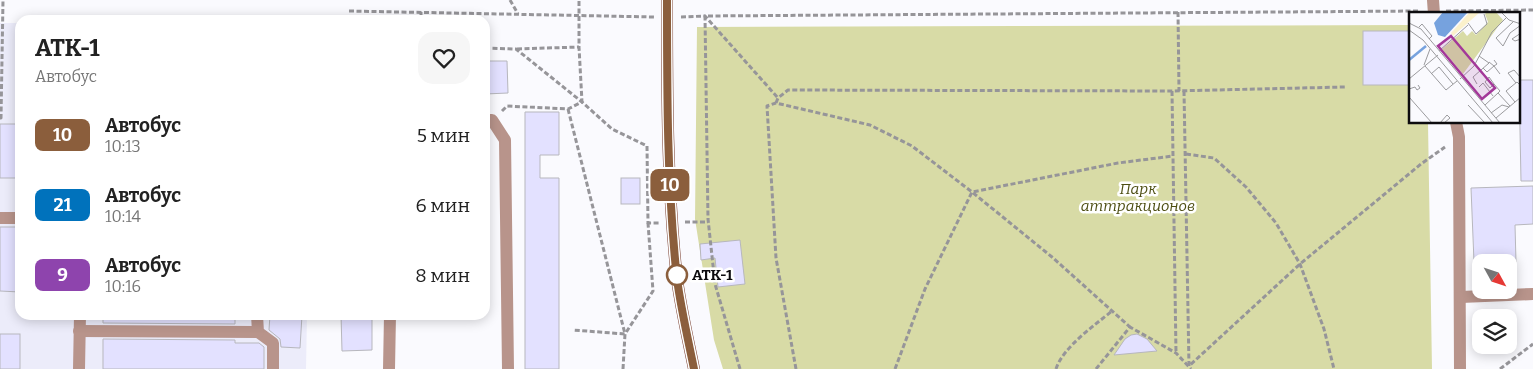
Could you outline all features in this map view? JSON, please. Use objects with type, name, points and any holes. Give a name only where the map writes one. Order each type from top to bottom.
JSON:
[{"type":"main road","points":[[667,0],[672,222],[678,281],[694,369]]},
{"type":"street","points":[[490,121],[505,140],[508,369]]},
{"type":"street","points":[[1456,124],[1459,136],[1460,369]]},
{"type":"street","points":[[0,218],[15,218]]},
{"type":"street","points":[[1461,297],[1533,294]]},
{"type":"street","points":[[78,369],[80,320]]},
{"type":"street","points":[[258,320],[258,332]]},
{"type":"street","points":[[390,320],[390,369]]},
{"type":"street","points":[[79,331],[258,332],[273,343],[273,369]]},
{"type":"path","points":[[0,118],[3,0]]},
{"type":"path","points":[[510,0],[518,14]]},
{"type":"path","points":[[579,0],[582,102]]},
{"type":"path","points":[[349,11],[667,17],[1433,8],[1533,10]]},
{"type":"path","points":[[1178,12],[1179,91]]},
{"type":"path","points":[[705,16],[778,98]]},
{"type":"path","points":[[705,16],[708,222],[715,284],[740,369]]},
{"type":"path","points":[[490,48],[579,47]]},
{"type":"path","points":[[516,49],[582,102],[612,129],[647,146],[648,223],[653,291],[625,334]]},
{"type":"path","points":[[776,103],[778,98],[788,90],[1179,91],[1345,87]]},
{"type":"path","points":[[1184,90],[1190,368]]},
{"type":"path","points":[[1172,91],[1176,353]]},
{"type":"path","points":[[490,119],[506,106],[568,108],[582,102]]},
{"type":"path","points":[[796,369],[776,258],[768,106],[776,103],[870,125],[912,146],[1052,257],[1130,327],[1176,353],[1190,368]]},
{"type":"path","points":[[568,108],[625,334],[623,369]]},
{"type":"path","points":[[1190,368],[1300,264],[1421,164],[1459,136]]},
{"type":"path","points":[[1186,154],[1214,158],[1246,188],[1276,223],[1300,264],[1324,329],[1334,369]]},
{"type":"path","points":[[972,192],[1118,163],[1173,156]]},
{"type":"path","points":[[895,369],[925,289],[972,192]]},
{"type":"path","points":[[648,223],[708,222]]},
{"type":"path","points":[[1056,369],[1073,344],[1112,311]]},
{"type":"path","points":[[1096,369],[1130,327]]},
{"type":"path","points":[[573,330],[625,334]]},
{"type":"path","points":[[1500,369],[1533,344]]},
{"type":"shaded area","points":[[0,23],[15,23],[15,320],[307,320],[306,369],[0,369]]},
{"type":"green space","name":"Парк аттракционов","points":[[1409,25],[1409,124],[1428,124],[1432,369],[723,369],[714,340],[695,219],[697,27]]},
{"type":"building","points":[[1363,31],[1409,31],[1409,85],[1363,85]]},
{"type":"building","points":[[490,61],[507,61],[508,93],[490,94]]},
{"type":"building","points":[[1520,80],[1533,80],[1533,181],[1521,181]]},
{"type":"building","points":[[525,112],[559,112],[559,155],[540,155],[540,178],[559,178],[559,369],[525,369]]},
{"type":"building","points":[[0,124],[15,124],[15,178],[0,178]]},
{"type":"building","points":[[621,178],[640,178],[640,204],[621,204]]},
{"type":"building","points":[[1533,186],[1533,224],[1515,225],[1516,254],[1474,254],[1471,188]]},
{"type":"building","points":[[0,227],[15,227],[15,292],[0,291]]},
{"type":"building","points":[[740,240],[745,284],[718,287],[715,258],[701,260],[700,244]]},
{"type":"building","points":[[103,320],[235,320],[235,324],[103,323]]},
{"type":"building","points":[[270,320],[302,320],[300,348],[281,347],[280,339],[269,330]]},
{"type":"building","points":[[341,320],[372,320],[372,350],[342,351]]},
{"type":"building","points":[[0,334],[20,334],[20,369],[0,369]]},
{"type":"building","points":[[1137,334],[1147,339],[1157,351],[1114,355],[1125,339]]},
{"type":"building","points":[[103,339],[235,340],[235,343],[259,343],[264,347],[264,369],[103,369]]},
{"type":"bus line","name":"10","points":[[667,0],[669,157],[672,222],[678,281],[694,369]]},
{"type":"place","name":"АТК-1","points":[[677,275]]}]
